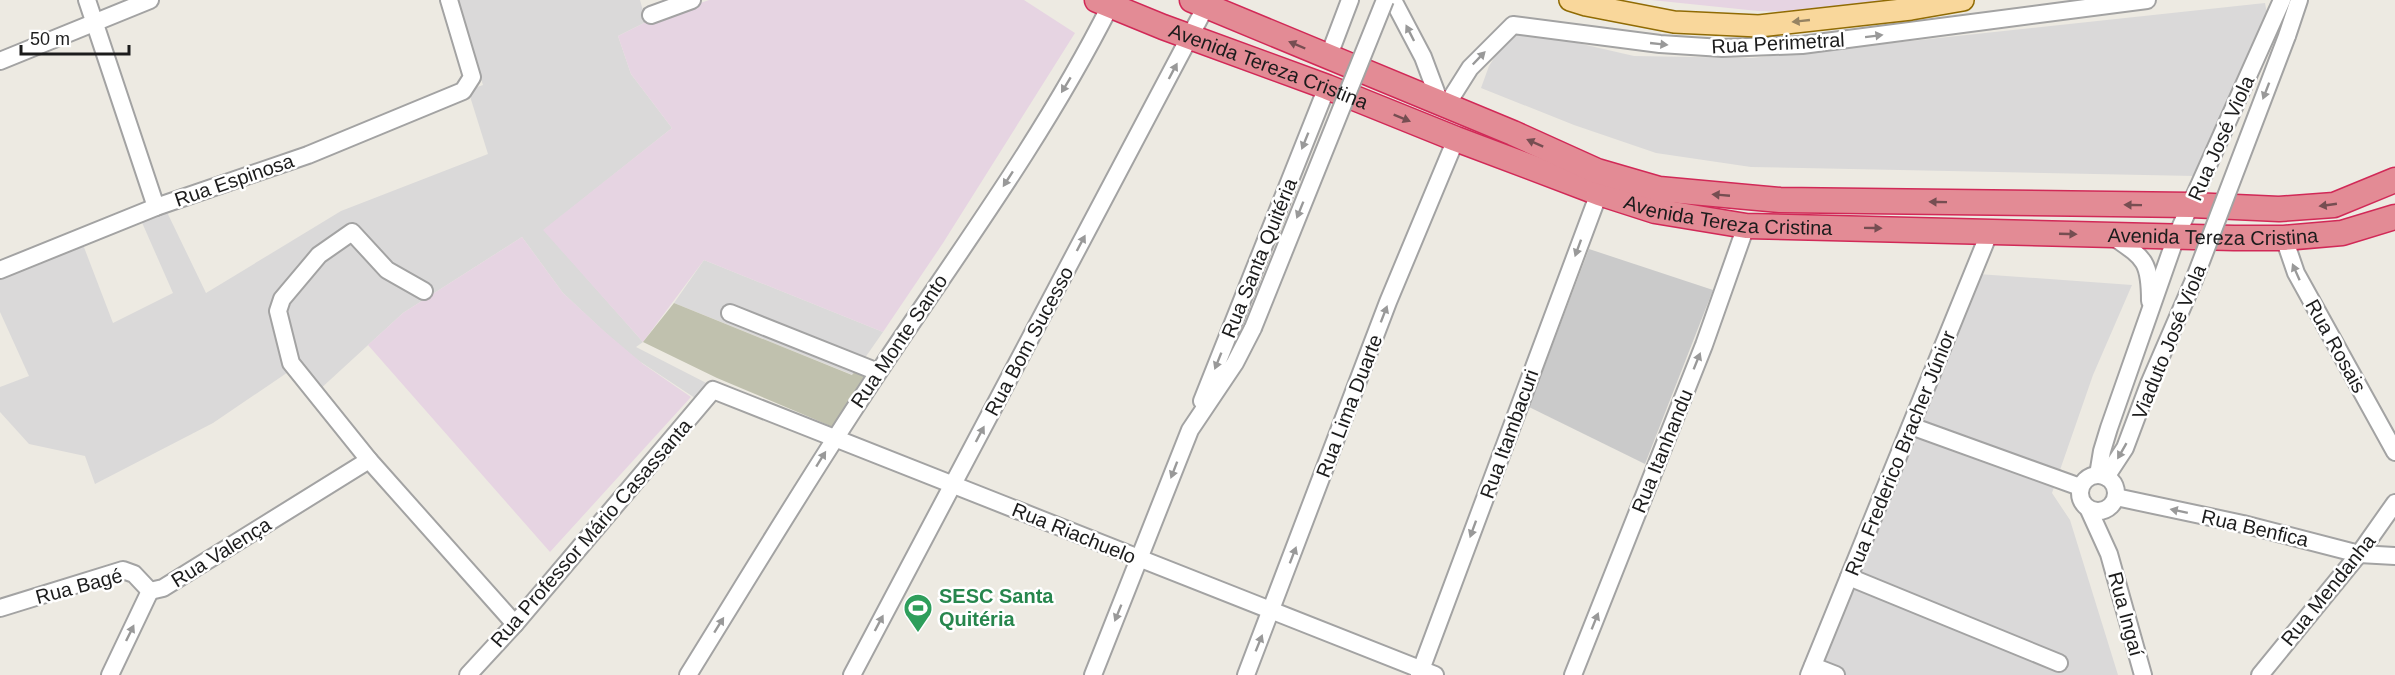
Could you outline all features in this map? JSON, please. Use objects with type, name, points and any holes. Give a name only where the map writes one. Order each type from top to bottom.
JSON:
[{"type":"highway","name":"Avenida Tereza Cristina","points":[[1103,3],[1327,87],[1455,139],[1599,193],[1655,211],[1746,226],[2112,236],[2284,238],[2342,233],[2395,217]]},
{"type":"highway","name":"Avenida Tereza Cristina","points":[[1199,3],[1597,171],[1659,189],[1780,200],[2279,209],[2334,205],[2395,180]]},
{"type":"main road","points":[[1570,0],[1586,6],[1674,22],[1759,26],[1911,9],[1963,0]]},
{"type":"street","points":[[87,0],[156,207]]},
{"type":"street","points":[[0,61],[150,0]]},
{"type":"street","name":"Rua Espinosa","points":[[0,270],[156,207],[308,155],[460,93],[467,87],[472,77],[449,0]]},
{"type":"street","points":[[651,15],[692,0]]},
{"type":"street","points":[[1328,58],[1350,0]]},
{"type":"street","name":"Rua Santa Quitéria","points":[[1190,430],[1235,363],[1253,328],[1385,0]]},
{"type":"street","points":[[1393,0],[1423,57],[1444,106]]},
{"type":"street","name":"Rua Perimetral","points":[[1444,106],[1470,68],[1513,25],[1660,44],[1722,48],[1791,46],[2147,0]]},
{"type":"street","name":"Rua José Viola","points":[[2102,476],[2102,451],[2109,428],[2176,237],[2282,0]]},
{"type":"street","name":"Viaduto José Viola","points":[[2102,476],[2125,448],[2149,384],[2194,280],[2299,0]]},
{"type":"street","name":"Rua Monte Santo","points":[[688,675],[835,438],[1039,130],[1092,40],[1103,3]]},
{"type":"street","name":"Rua Bom Sucesso","points":[[852,675],[1191,37],[1199,3]]},
{"type":"street","name":"Rua Santa Quitéria","points":[[1093,675],[1327,87]]},
{"type":"street","name":"Rua Lima Duarte","points":[[1246,675],[1388,302],[1455,139]]},
{"type":"street","name":"Rua Itambacuri","points":[[1425,673],[1599,193]]},
{"type":"street","name":"Rua Itanhandu","points":[[1573,675],[1704,345],[1746,226]]},
{"type":"street","points":[[424,291],[387,270],[352,231],[318,255],[282,299],[278,311],[291,363],[369,460],[515,624]]},
{"type":"street","name":"Rua Frederico Bracher Júnior","points":[[1811,670],[1990,231]]},
{"type":"street","name":"Rua José Viola","points":[[2112,236],[2140,256],[2146,266],[2150,280],[2150,311]]},
{"type":"street","name":"Rua Rosais","points":[[2284,238],[2296,273],[2395,452]]},
{"type":"street","points":[[730,313],[878,372]]},
{"type":"street","name":"Rua Riachuelo","points":[[713,390],[1272,610],[1425,673]]},
{"type":"street","name":"Rua Professor Mário Casassanta","points":[[468,675],[515,624],[713,390]]},
{"type":"street","points":[[1911,426],[2080,487]]},
{"type":"street","name":"Rua Valença","points":[[110,675],[150,591],[163,588],[369,460]]},
{"type":"street","points":[[2102,476],[2113,484],[2112,502],[2103,511],[2089,510],[2081,501],[2080,487],[2087,478],[2102,476]]},
{"type":"street","name":"Rua Benfica","points":[[2112,502],[2243,524],[2359,554],[2395,556]]},
{"type":"street","name":"Rua Ingaí","points":[[2109,554],[2112,502]]},
{"type":"street","name":"Rua Mendanha","points":[[2260,675],[2359,554],[2395,504]]},
{"type":"street","name":"Rua Ingaí","points":[[2089,510],[2109,554],[2143,675]]},
{"type":"street","name":"Rua Bagé","points":[[0,608],[123,570],[134,574],[150,591]]},
{"type":"street","points":[[1849,577],[2059,663]]},
{"type":"street","points":[[1811,670],[1836,675]]},
{"type":"shaded area","points":[[456,0],[640,0],[646,22],[618,36],[631,74],[672,128],[544,230],[643,342],[636,347],[722,391],[707,406],[627,353],[563,293],[522,237],[403,313],[318,391],[297,366],[213,423],[95,484],[85,456],[29,444],[0,412],[0,387],[29,376],[0,312],[0,272],[82,242],[113,323],[173,293],[140,218],[165,208],[206,293],[341,211],[488,154],[468,90],[483,85]]},
{"type":"shaded area","points":[[709,0],[1024,0],[1075,33],[943,243],[883,332],[704,260],[643,342],[543,230],[672,128],[631,74],[618,36],[646,22]]},
{"type":"shaded area","points":[[1651,0],[1902,0],[1805,12],[1758,11]]},
{"type":"shaded area","points":[[2265,3],[2267,14],[2195,176],[1751,167],[1656,153],[1574,125],[1481,88],[1489,66],[1509,34],[1521,30],[1634,56],[1752,58]]},
{"type":"shaded area","points":[[522,237],[563,293],[643,364],[691,397],[550,552],[368,345],[403,313]]},
{"type":"shaded area","points":[[1589,249],[1713,290],[1645,464],[1529,407]]},
{"type":"shaded area","points":[[704,260],[883,332],[853,375],[674,303]]},
{"type":"shaded area","points":[[1964,273],[2132,285],[2093,375],[2052,493],[2070,520],[2118,675],[1804,675],[1852,547]]},
{"type":"shaded area","points":[[674,303],[852,375],[856,370],[870,375],[833,427],[717,378],[643,342]]},
{"type":"place","name":"SESC Santa Quitéria","points":[[918,634]]}]
